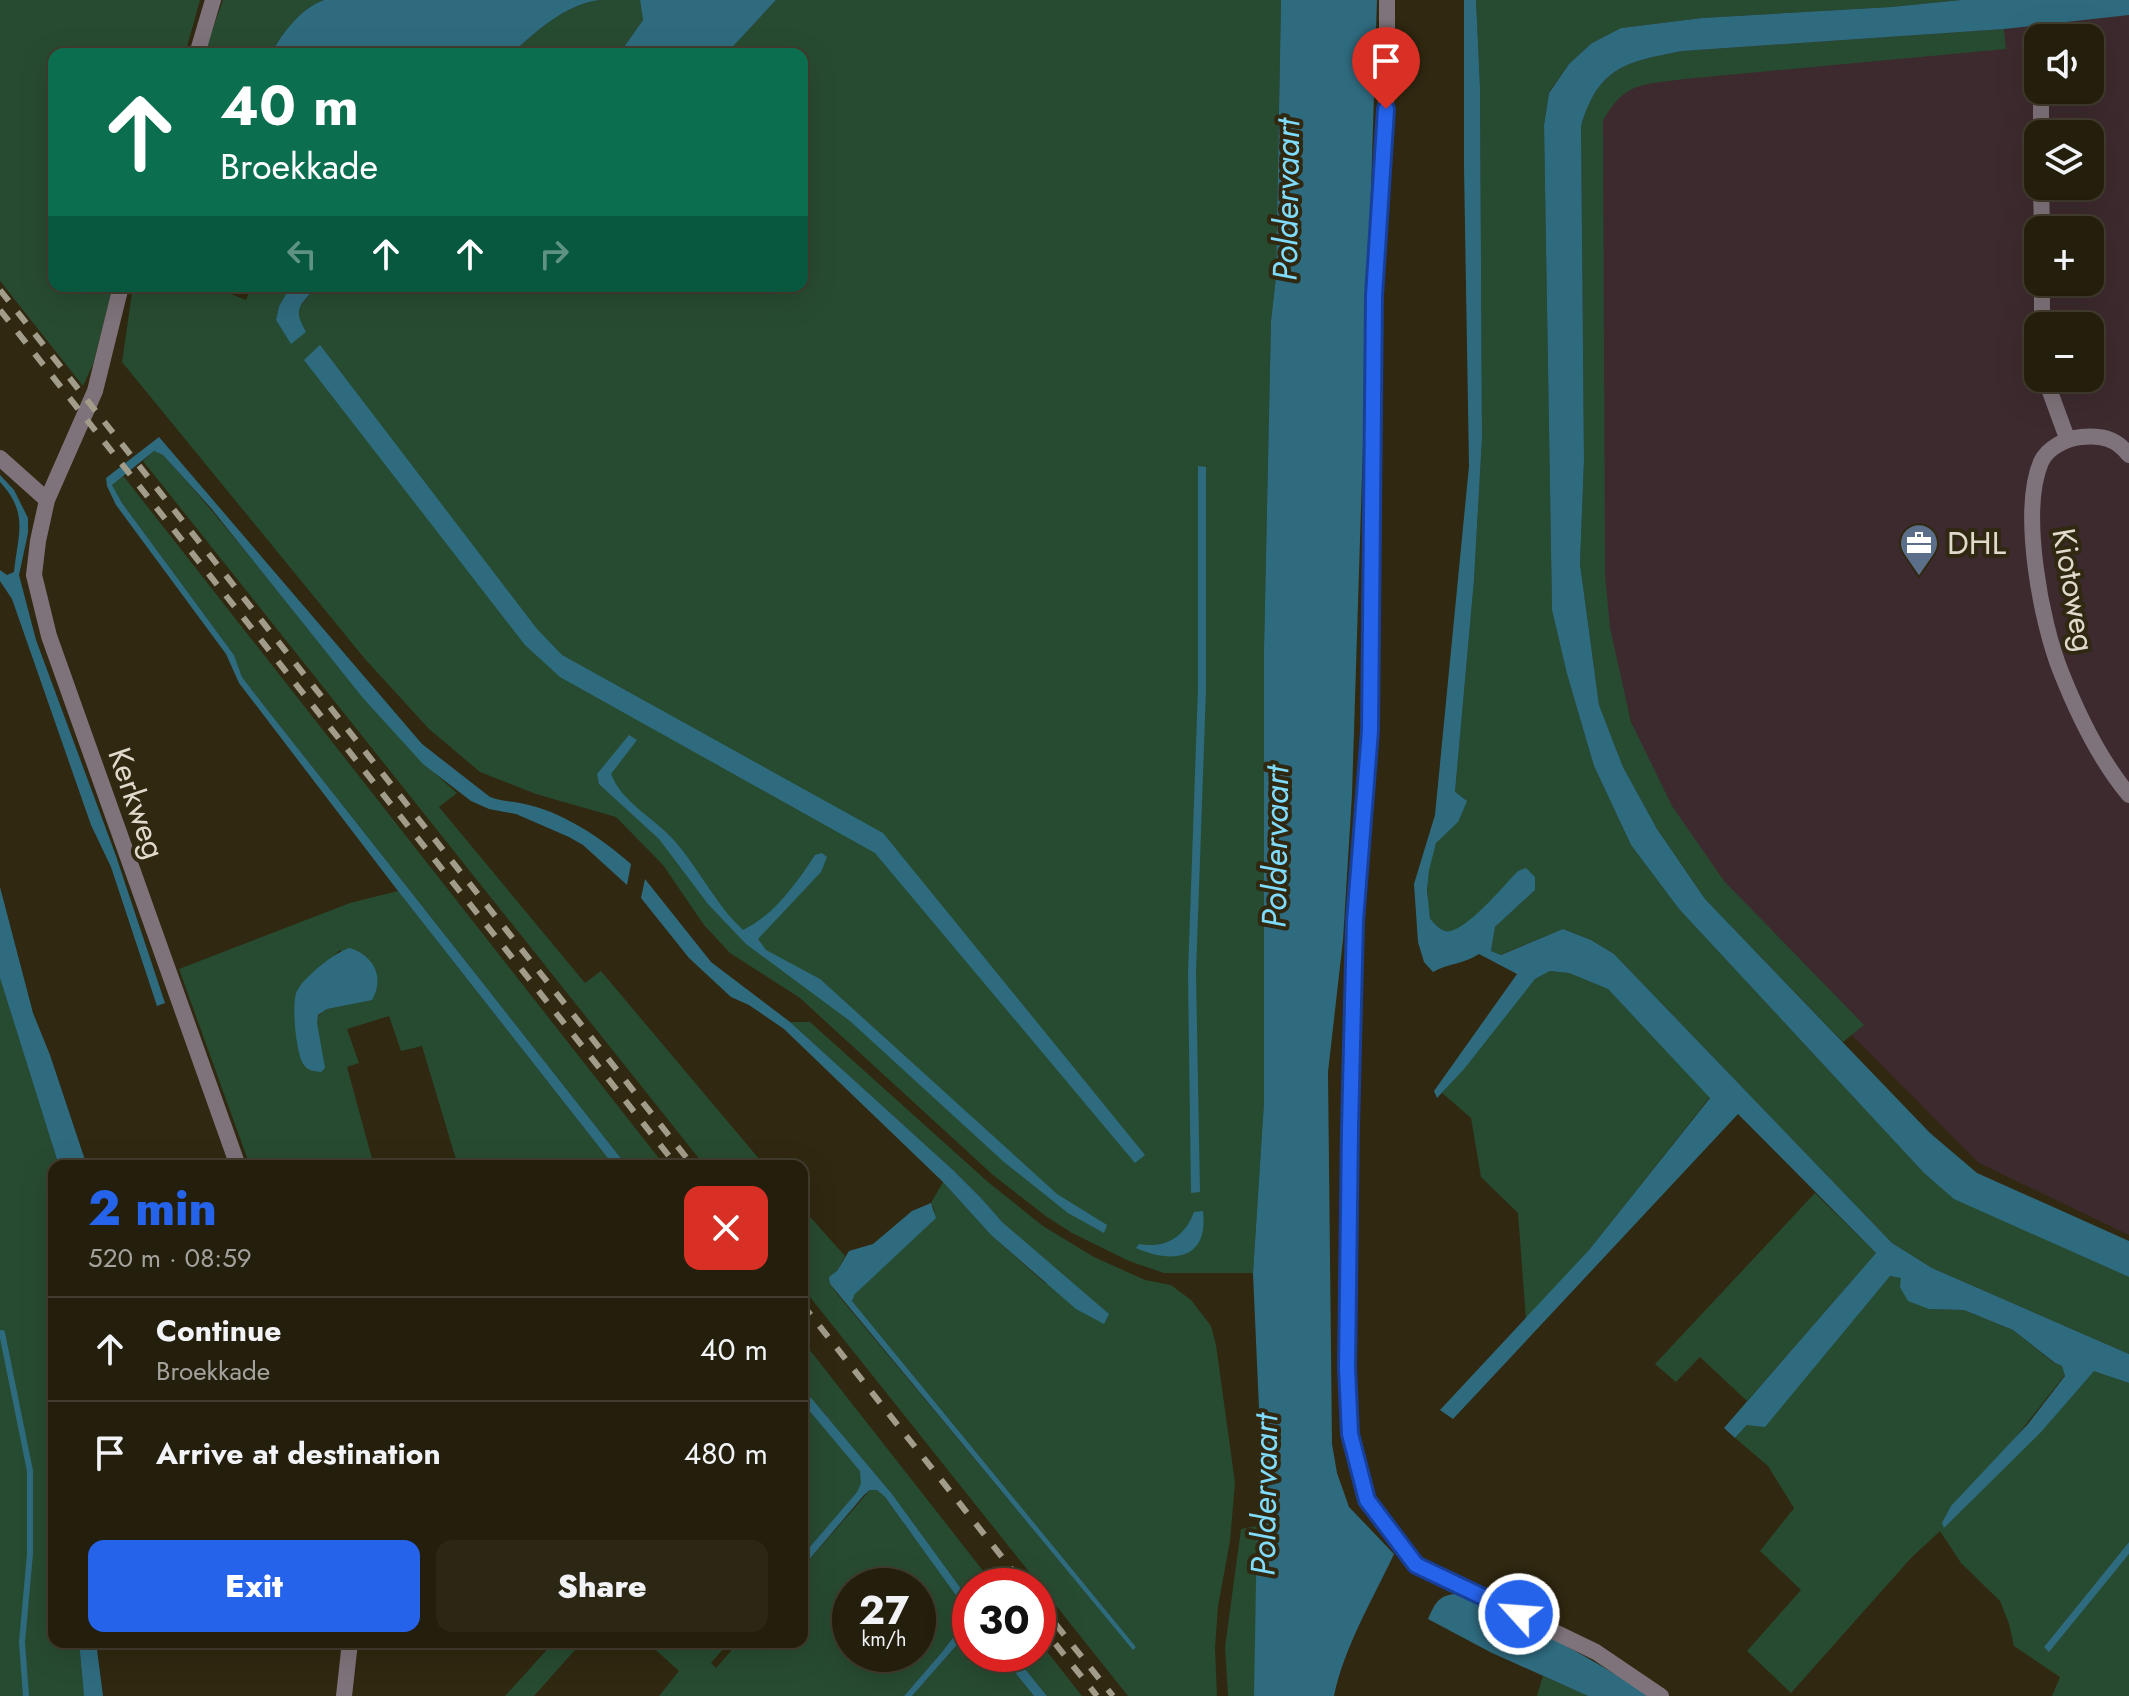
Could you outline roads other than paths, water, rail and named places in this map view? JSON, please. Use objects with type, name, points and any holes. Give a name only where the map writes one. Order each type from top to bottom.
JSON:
[{"type":"street","points":[[199,48],[213,0]]},
{"type":"street","points":[[1387,0],[1386,100],[1374,296],[1370,731],[1354,969],[1347,1368],[1350,1434],[1367,1500],[1416,1565],[1596,1652],[1661,1696]]},
{"type":"street","name":"Kerkweg","points":[[120,292],[101,375],[47,500],[34,575],[40,605],[115,824],[236,1160]]},
{"type":"street","points":[[2050,392],[2067,438],[2099,435],[2124,448],[2129,455]]},
{"type":"street","name":"Kiotoweg","points":[[2067,438],[2042,459],[2034,489],[2033,519],[2043,612],[2059,670],[2084,726],[2129,795]]},
{"type":"street","points":[[0,458],[47,500]]},
{"type":"street","points":[[344,1696],[349,1648]]},
{"type":"water","points":[[324,0],[600,0],[563,13],[518,48],[275,48],[293,22]]},
{"type":"water","points":[[640,0],[776,0],[732,48],[623,48],[643,20]]},
{"type":"water","name":"Poldervaart","points":[[1281,0],[1377,0],[1352,794],[1343,940],[1328,1072],[1332,1444],[1337,1473],[1349,1507],[1394,1554],[1352,1641],[1334,1696],[1254,1696],[1257,1526],[1263,1504],[1258,1465],[1260,1431],[1253,1273],[1264,1102],[1264,649]]},
{"type":"water","points":[[1464,0],[1476,0],[1480,87],[1482,438],[1474,580],[1455,792],[1467,801],[1458,822],[1436,843],[1427,890],[1430,919],[1445,931],[1462,926],[1518,871],[1526,868],[1535,877],[1535,890],[1495,927],[1491,951],[1501,955],[1563,929],[1591,940],[1614,954],[1892,1243],[1932,1268],[2129,1354],[2129,1383],[2094,1371],[2041,1432],[1944,1528],[1942,1523],[1951,1506],[2028,1424],[2065,1376],[2062,1366],[2013,1330],[1964,1310],[1929,1309],[1908,1301],[1900,1287],[1901,1278],[1890,1276],[1765,1427],[1747,1425],[1735,1438],[1724,1428],[1876,1253],[1738,1114],[1453,1419],[1440,1410],[1589,1250],[1710,1098],[1608,989],[1569,973],[1550,971],[1535,979],[1464,1069],[1437,1098],[1434,1091],[1517,974],[1479,954],[1433,972],[1424,962],[1418,942],[1414,884],[1435,815],[1469,466]]},
{"type":"water","points":[[1961,0],[2129,0],[2129,15],[2024,24],[2024,27],[2004,29],[1682,51],[1645,59],[1617,70],[1596,91],[1588,106],[1581,126],[1584,460],[1580,564],[1599,705],[1623,767],[1657,829],[1705,899],[1930,1133],[1977,1173],[2129,1241],[2129,1277],[1954,1199],[1924,1173],[1679,909],[1631,845],[1594,766],[1552,610],[1544,125],[1549,93],[1569,64],[1592,43],[1621,28],[1702,18]]},
{"type":"water","points":[[287,292],[311,292],[299,312],[306,332],[291,344],[276,320],[279,306]]},
{"type":"water","points":[[320,345],[537,629],[562,655],[883,833],[1145,1155],[1135,1163],[875,853],[560,677],[525,645],[304,360]]},
{"type":"water","points":[[159,437],[422,744],[490,797],[551,812],[593,835],[631,864],[627,885],[583,845],[516,814],[489,809],[471,801],[423,764],[363,698],[211,508],[163,455],[154,451],[112,485],[234,655],[242,677],[622,1160],[609,1160],[239,683],[226,654],[116,505],[106,478]]},
{"type":"water","points":[[1198,466],[1206,467],[1206,689],[1196,973],[1200,1192],[1191,1193],[1188,974],[1198,688]]},
{"type":"water","points":[[0,475],[14,490],[28,518],[19,575],[36,640],[116,856],[165,1003],[157,1006],[111,867],[91,825],[12,599],[0,581],[0,570],[7,575],[14,572],[19,524],[15,504],[0,482]]},
{"type":"water","points":[[629,735],[637,740],[611,774],[616,784],[630,801],[671,837],[743,930],[774,908],[815,855],[822,853],[827,857],[821,872],[758,939],[766,950],[820,979],[1057,1194],[1107,1225],[1104,1233],[1068,1213],[1004,1162],[850,1021],[746,944],[708,904],[659,839],[599,784],[597,774]]},
{"type":"water","points":[[645,879],[711,962],[790,1022],[953,1170],[1002,1222],[1109,1314],[1104,1324],[1076,1309],[991,1235],[943,1182],[784,1029],[749,1005],[731,997],[689,958],[641,898]]},
{"type":"water","points":[[0,887],[33,1013],[85,1160],[57,1160],[0,978]]},
{"type":"water","points":[[350,948],[365,956],[375,968],[376,991],[372,1000],[327,1009],[318,1015],[325,1068],[321,1072],[311,1070],[301,1059],[294,1017],[295,997],[306,979],[321,965]]},
{"type":"water","points":[[931,1203],[936,1218],[855,1294],[852,1301],[1136,1647],[1133,1650],[830,1284],[829,1277],[837,1271],[849,1251],[873,1244],[912,1211]]},
{"type":"water","points":[[1203,1211],[1200,1240],[1185,1254],[1162,1256],[1136,1248],[1139,1244],[1157,1245],[1173,1239],[1185,1228],[1194,1212]]},
{"type":"water","points":[[808,1394],[892,1494],[952,1576],[952,1590],[877,1490],[870,1490],[864,1495],[808,1561],[808,1549],[857,1492],[861,1483],[860,1471],[808,1409]]},
{"type":"water","points":[[2129,1542],[2129,1554],[2049,1652],[2044,1647]]},
{"type":"water","points":[[1456,1594],[1555,1640],[1649,1696],[1588,1696],[1492,1653],[1428,1619],[1438,1601]]},
{"type":"water","points":[[952,1639],[952,1650],[936,1669],[936,1659]]},
{"type":"water","points":[[80,1648],[97,1648],[103,1696],[84,1696]]},
{"type":"water","points":[[925,1672],[933,1672],[912,1696],[904,1696]]},
{"type":"water","points":[[1015,1672],[1028,1672],[1047,1696],[1034,1696]]},
{"type":"waterway","points":[[2,1333],[30,1471],[30,1554],[22,1642],[26,1696]]},
{"type":"railway","points":[[0,290],[688,1160]]},
{"type":"railway","points":[[0,310],[672,1160]]},
{"type":"railway","points":[[808,1312],[1011,1568]]},
{"type":"railway","points":[[1056,1625],[1113,1696]]},
{"type":"railway","points":[[1056,1645],[1097,1696]]},
{"type":"place","name":"DHL","points":[[1919,577]]}]
